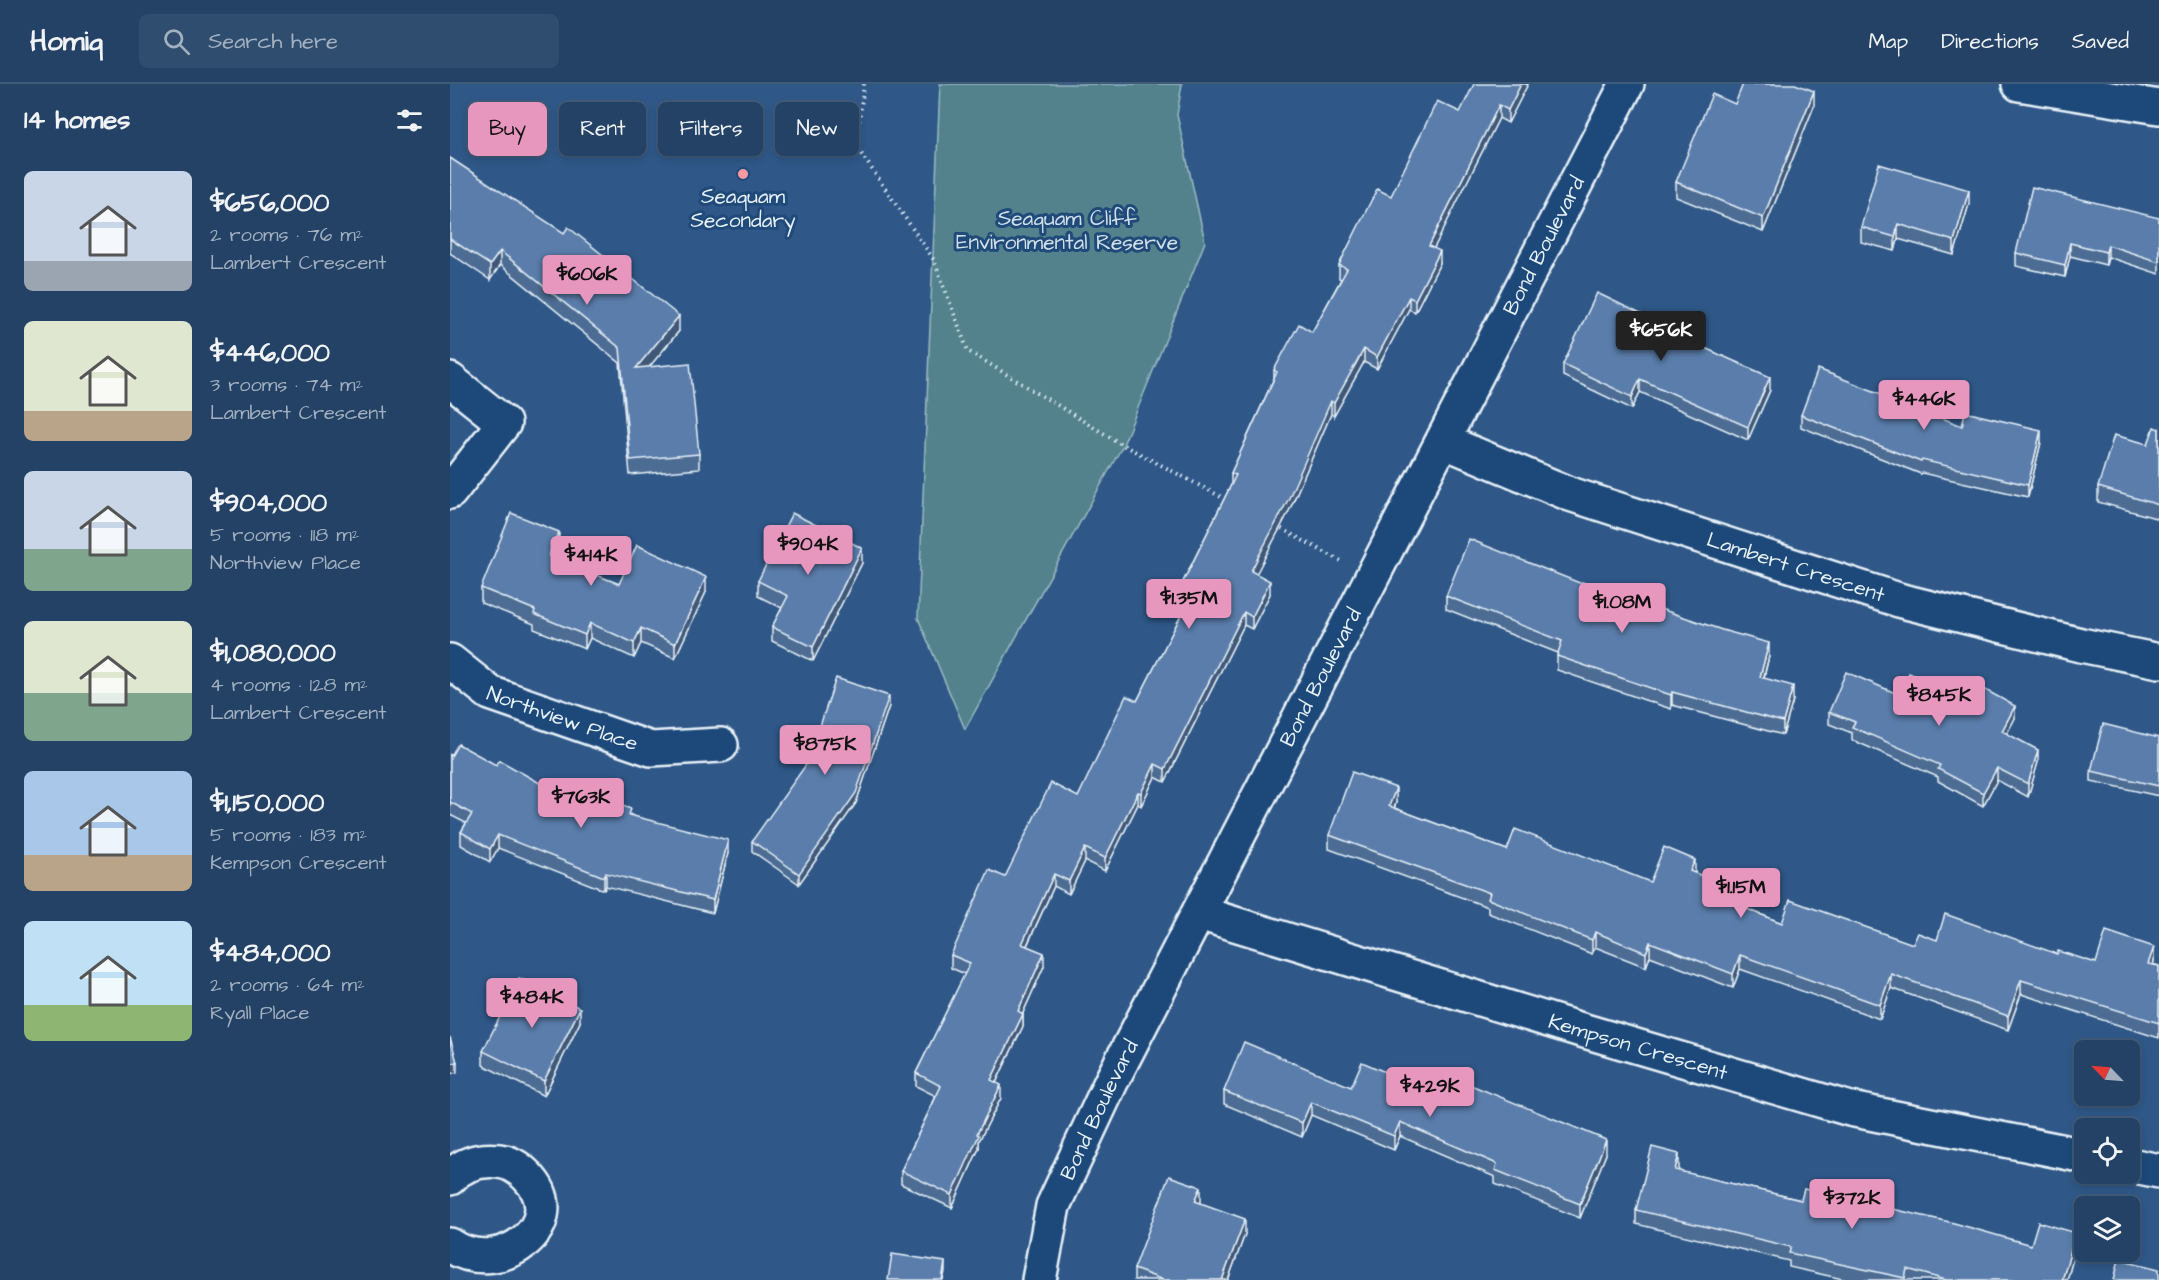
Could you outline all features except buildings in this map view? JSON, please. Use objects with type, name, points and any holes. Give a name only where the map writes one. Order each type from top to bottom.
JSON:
[{"type":"street","name":"Bond Boulevard","points":[[1039,1280],[1053,1206],[1111,1082],[1627,84]]},
{"type":"street","points":[[2019,84],[2159,107]]},
{"type":"street","points":[[450,380],[504,423],[450,492]]},
{"type":"street","name":"Lambert Crescent","points":[[1443,441],[1570,495],[1902,601],[2081,645],[2159,661]]},
{"type":"street","name":"Northview Place","points":[[450,661],[490,693],[651,749],[721,745]]},
{"type":"street","name":"Kempson Crescent","points":[[1199,913],[1578,1029],[1850,1109],[2074,1154]]},
{"type":"street","points":[[450,1178],[456,1171],[471,1163],[487,1159],[505,1161],[520,1169],[532,1182],[540,1198],[541,1215],[537,1232],[527,1247],[513,1257],[503,1271],[464,1256],[450,1245]]},
{"type":"street","points":[[2140,1167],[2159,1171]]},
{"type":"path","points":[[864,84],[856,146],[934,260],[968,351],[1123,445],[1235,504]]},
{"type":"path","points":[[1276,525],[1347,564]]},
{"type":"green space","name":"Seaquam Cliff Environmental Reserve","points":[[940,84],[1182,84],[1177,115],[1205,242],[1123,445],[965,729],[918,618]]},
{"type":"place","name":"Seaquam Secondary","points":[[743,174]]}]
